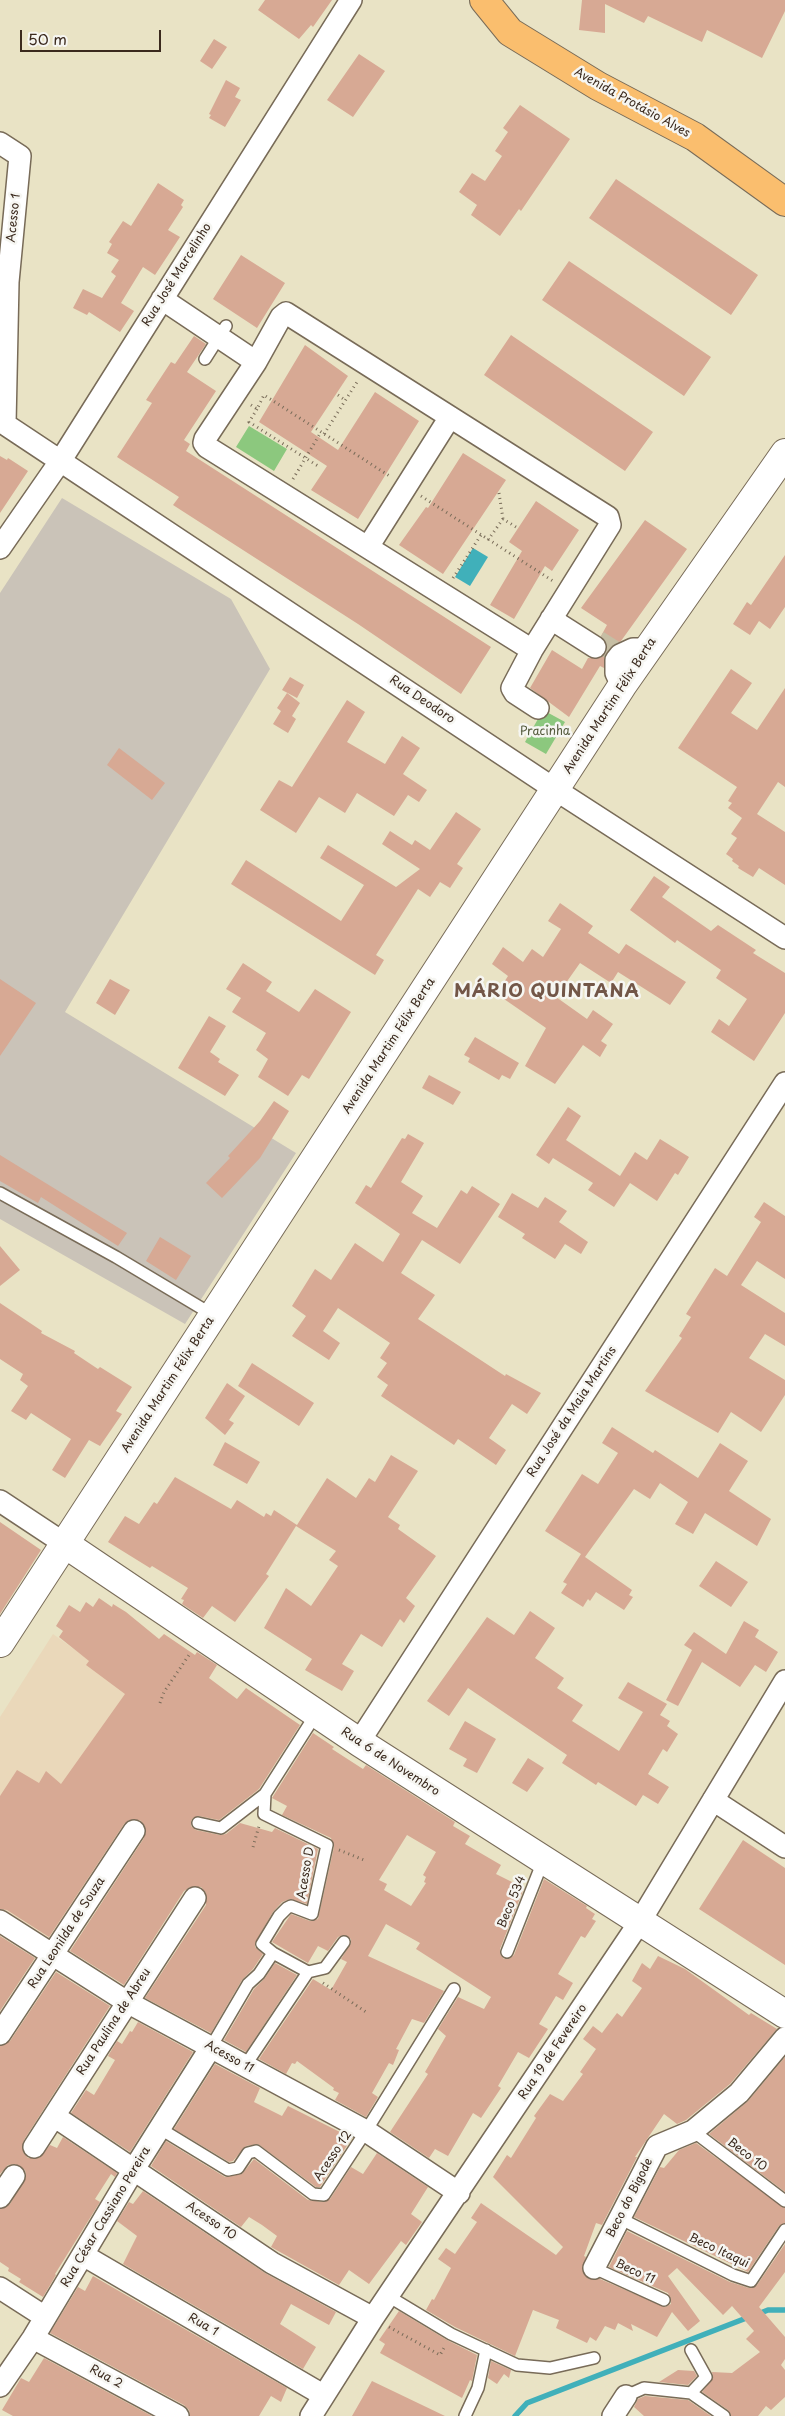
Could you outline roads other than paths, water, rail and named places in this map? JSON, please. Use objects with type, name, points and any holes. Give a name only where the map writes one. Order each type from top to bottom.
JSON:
[{"type":"main road","name":"Avenida Protásio Alves","points":[[484,0],[510,32],[598,86],[695,137],[785,202]]},
{"type":"street","name":"Rua José Marcelinho","points":[[0,548],[61,460],[351,0]]},
{"type":"street","name":"Acesso 1","points":[[0,143],[20,156],[4,280],[3,422]]},
{"type":"street","points":[[166,293],[259,356]]},
{"type":"street","points":[[532,650],[207,447],[204,443],[259,356],[281,316],[286,312],[610,520],[610,525],[532,650],[512,688],[515,693],[538,708]]},
{"type":"street","points":[[368,547],[450,417]]},
{"type":"street","name":"Rua Deodoro","points":[[3,422],[556,790],[785,938]]},
{"type":"street","name":"Avenida Martim Félix Berta","points":[[3,1632],[65,1544],[622,686],[785,453]]},
{"type":"street","points":[[553,616],[609,652],[622,686]]},
{"type":"street","points":[[609,652],[648,649]]},
{"type":"street","name":"Rua José da Maia Martins","points":[[359,1742],[785,1083]]},
{"type":"street","name":"Rua 6 de Novembro","points":[[0,1501],[359,1742],[639,1923],[785,2014]]},
{"type":"street","name":"Rua 19 de Fevereiro","points":[[311,2416],[372,2318],[459,2193],[639,1923],[785,1681]]},
{"type":"street","points":[[713,1800],[785,1847]]},
{"type":"street","name":"Rua Leonilda de Souza","points":[[0,2034],[134,1831]]},
{"type":"street","name":"Rua Paulina de Abreu","points":[[34,2147],[195,1898]]},
{"type":"street","name":"Acesso 11","points":[[0,1921],[127,2002],[366,2131],[459,2193]]},
{"type":"street","name":"Beco do Bigode","points":[[594,2268],[657,2146],[693,2131],[739,2093],[785,2038]]},
{"type":"street","name":"Rua César Cassiano Pereira","points":[[0,2386],[33,2338],[159,2128],[211,2047]]},
{"type":"street","name":"Acesso 10","points":[[54,2116],[272,2263],[372,2318]]},
{"type":"street","points":[[0,2197],[14,2176]]},
{"type":"street","name":"Rua 1","points":[[83,2254],[323,2396]]},
{"type":"street","points":[[0,2288],[44,2317]]},
{"type":"street","name":"Rua 2","points":[[33,2338],[178,2416]]},
{"type":"street","points":[[613,2416],[626,2396]]},
{"type":"lane","points":[[205,359],[222,332]]},
{"type":"lane","points":[[0,1193],[116,1256],[213,1315]]},
{"type":"lane","points":[[198,1823],[221,1828],[265,1794],[316,1713]]},
{"type":"lane","name":"Acesso D","points":[[265,1794],[264,1814],[327,1845],[312,1914],[292,1906],[279,1916],[262,1944],[273,1953]]},
{"type":"lane","name":"Beco 534","points":[[507,1952],[543,1861]]},
{"type":"lane","points":[[211,2047],[248,1984],[260,1974],[273,1953],[308,1972],[325,1968],[344,1942]]},
{"type":"lane","points":[[245,2066],[308,1972]]},
{"type":"lane","name":"Acesso 12","points":[[159,2128],[228,2170],[238,2168],[248,2153],[256,2151],[313,2194],[324,2195],[454,1989]]},
{"type":"lane","name":"Beco 10","points":[[693,2131],[785,2201]]},
{"type":"lane","name":"Beco Itaqui","points":[[619,2218],[733,2275],[751,2281],[785,2230]]},
{"type":"lane","name":"Beco 11","points":[[594,2268],[664,2300]]},
{"type":"lane","points":[[388,2296],[451,2334],[517,2365],[550,2368],[594,2358]]},
{"type":"lane","points":[[465,2416],[478,2388],[486,2350]]},
{"type":"lane","points":[[691,2350],[706,2377],[691,2393]]},
{"type":"lane","points":[[626,2396],[644,2388],[691,2393],[724,2416]]},
{"type":"water","points":[[473,548],[488,557],[470,586],[455,577]]},
{"type":"waterway","points":[[758,2314],[768,2310],[785,2310]]},
{"type":"waterway","points":[[515,2416],[527,2403],[749,2317]]},
{"type":"tunnel","points":[[598,641],[614,651]]},
{"type":"district","name":"MÁRIO QUINTANA","points":[[547,992]]},
{"type":"park label","name":"Pracinha","points":[[545,732]]}]
